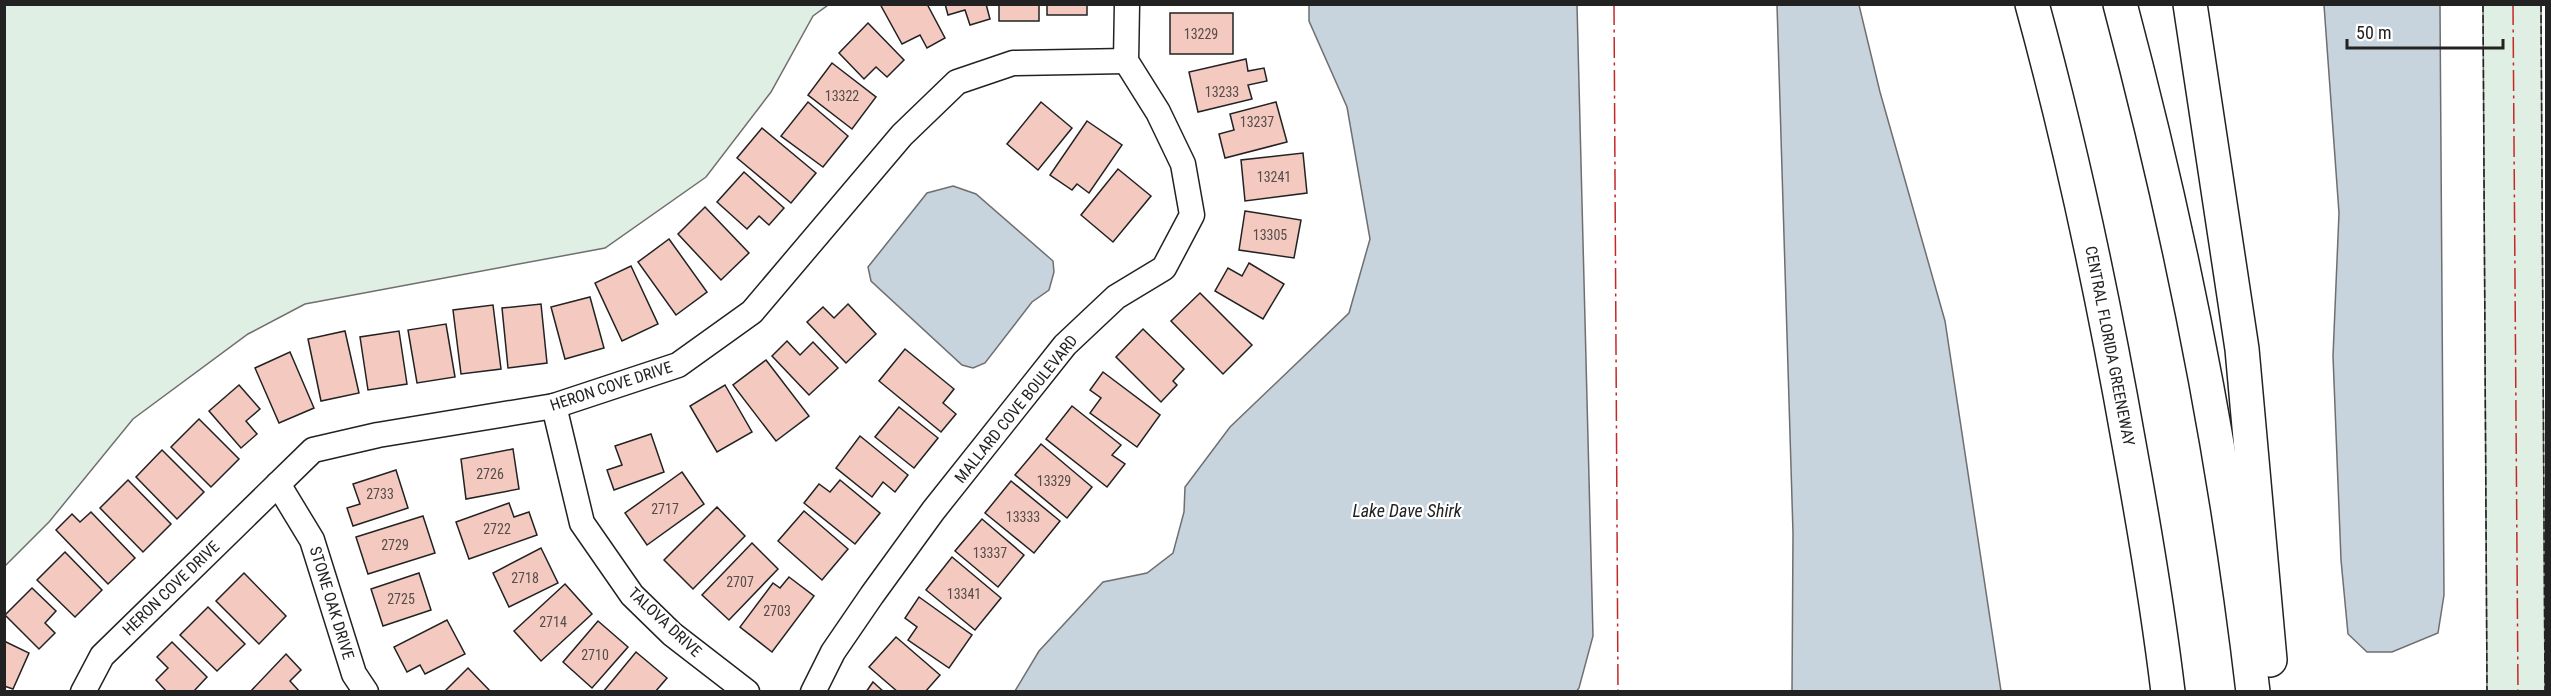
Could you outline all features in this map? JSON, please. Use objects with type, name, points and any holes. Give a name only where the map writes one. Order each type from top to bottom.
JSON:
[{"type":"highway","points":[[2015,4],[2052,125],[2114,358]]},
{"type":"highway","name":"CENTRAL FLORIDA GREENEWAY","points":[[2032,4],[2077,183],[2114,358],[2152,577],[2168,692]]},
{"type":"highway","points":[[2120,4],[2175,231],[2197,342],[2236,564],[2253,692]]},
{"type":"highway","points":[[2190,4],[2242,349],[2272,692]]},
{"type":"street","points":[[1126,61],[1127,4]]},
{"type":"street","name":"HERON COVE DRIVE","points":[[83,692],[102,656],[313,450],[378,435],[554,406],[678,365],[752,312],[902,135],[957,82],[1013,63],[1126,61]]},
{"type":"street","name":"MALLARD COVE BOULEVARD","points":[[813,692],[833,652],[933,511],[1058,354],[1116,297],[1164,268],[1192,215],[1183,164],[1158,112],[1126,61]]},
{"type":"street","name":"TALOVA DRIVE","points":[[554,406],[582,523],[632,595],[672,634],[747,692]]},
{"type":"street","name":"STONE OAK DRIVE","points":[[278,484],[312,540],[354,674],[366,692]]},
{"type":"green space","points":[[5,4],[828,5],[813,16],[771,92],[706,177],[605,248],[305,304],[248,334],[133,419],[49,522],[5,566]]},
{"type":"green space","points":[[2483,5],[2541,5],[2545,691],[2487,691]]},
{"type":"water","name":"Lake Dave Shirk","points":[[1309,5],[1577,5],[1593,636],[1579,688],[1576,692],[1015,691],[1039,651],[1103,582],[1147,573],[1173,553],[1184,512],[1185,487],[1230,427],[1349,313],[1370,239],[1347,107],[1309,21]]},
{"type":"water","points":[[1777,5],[1859,5],[1880,92],[1945,321],[2001,691],[1792,691],[1793,533]]},
{"type":"water","points":[[2324,5],[2440,5],[2444,595],[2438,633],[2392,652],[2367,652],[2348,634],[2341,560],[2333,356],[2339,213]]},
{"type":"water","points":[[953,186],[976,194],[1053,261],[1054,272],[1049,290],[1032,302],[985,363],[973,368],[962,365],[871,281],[868,267],[927,193]]},
{"type":"building","points":[[880,4],[927,4],[945,38],[927,48],[920,35],[902,44]]},
{"type":"building","points":[[945,4],[986,4],[990,19],[970,25],[965,10],[948,15]]},
{"type":"building","points":[[999,4],[1039,4],[1039,21],[999,21]]},
{"type":"building","points":[[1047,4],[1087,4],[1087,15],[1047,15]]},
{"type":"building","points":[[1170,13],[1233,13],[1233,54],[1170,54]]},
{"type":"building","points":[[868,23],[904,60],[887,77],[876,67],[864,79],[839,53]]},
{"type":"building","points":[[1246,59],[1248,71],[1264,68],[1267,81],[1248,85],[1252,99],[1198,112],[1189,72]]},
{"type":"building","points":[[832,63],[876,97],[852,129],[808,95]]},
{"type":"building","points":[[808,102],[848,136],[823,167],[781,136]]},
{"type":"building","points":[[1041,102],[1072,128],[1038,170],[1007,144]]},
{"type":"building","points":[[1276,102],[1287,142],[1225,158],[1219,134],[1234,130],[1230,114]]},
{"type":"building","points":[[1087,121],[1122,145],[1089,193],[1077,184],[1072,190],[1050,175]]},
{"type":"building","points":[[762,128],[816,173],[791,203],[737,158]]},
{"type":"building","points":[[1303,153],[1307,193],[1245,201],[1241,160]]},
{"type":"building","points":[[1118,169],[1151,196],[1113,242],[1081,215]]},
{"type":"building","points":[[744,172],[784,208],[769,225],[759,216],[747,229],[717,202]]},
{"type":"building","points":[[705,207],[749,253],[721,280],[678,234]]},
{"type":"building","points":[[1245,211],[1301,220],[1294,258],[1239,250]]},
{"type":"building","points":[[669,239],[707,292],[676,315],[638,262]]},
{"type":"building","points":[[1249,263],[1284,284],[1263,319],[1215,291],[1228,268],[1242,276]]},
{"type":"building","points":[[631,266],[658,324],[622,341],[595,283]]},
{"type":"building","points":[[1200,293],[1252,345],[1223,374],[1171,321]]},
{"type":"building","points":[[590,297],[604,348],[565,359],[551,307]]},
{"type":"building","points":[[541,304],[547,363],[508,368],[502,308]]},
{"type":"building","points":[[848,304],[876,334],[846,363],[807,322],[823,307],[834,318]]},
{"type":"building","points":[[493,305],[501,369],[461,374],[453,310]]},
{"type":"building","points":[[446,324],[455,377],[417,383],[408,330]]},
{"type":"building","points":[[1143,329],[1184,369],[1173,381],[1177,385],[1161,402],[1116,357]]},
{"type":"building","points":[[345,331],[359,393],[321,401],[308,339]]},
{"type":"building","points":[[399,331],[407,384],[368,390],[360,337]]},
{"type":"building","points":[[787,341],[800,355],[813,342],[838,368],[809,395],[772,356]]},
{"type":"building","points":[[905,349],[954,389],[943,403],[956,414],[941,432],[879,381]]},
{"type":"building","points":[[290,352],[314,408],[279,423],[255,368]]},
{"type":"building","points":[[766,360],[809,416],[776,441],[733,385]]},
{"type":"building","points":[[1103,372],[1160,415],[1137,447],[1090,413],[1101,398],[1090,390]]},
{"type":"building","points":[[239,385],[260,409],[246,421],[257,434],[241,448],[209,411]]},
{"type":"building","points":[[725,385],[752,432],[717,452],[690,406]]},
{"type":"building","points":[[1072,406],[1121,445],[1112,455],[1125,464],[1107,487],[1046,439]]},
{"type":"building","points":[[899,407],[938,438],[914,468],[875,437]]},
{"type":"building","points":[[199,419],[239,459],[211,487],[171,447]]},
{"type":"building","points":[[651,434],[664,472],[614,490],[607,470],[622,465],[615,446]]},
{"type":"building","points":[[860,436],[908,475],[895,492],[883,482],[872,497],[836,468]]},
{"type":"building","points":[[1041,444],[1092,487],[1067,518],[1015,475]]},
{"type":"building","points":[[513,449],[519,489],[466,499],[461,459]]},
{"type":"building","points":[[162,450],[204,492],[177,519],[136,477]]},
{"type":"building","points":[[396,470],[408,508],[353,526],[347,508],[360,504],[353,484]]},
{"type":"building","points":[[682,472],[704,504],[647,545],[625,513]]},
{"type":"building","points":[[128,480],[171,524],[143,552],[100,508]]},
{"type":"building","points":[[840,480],[880,513],[855,544],[804,503],[819,484],[830,492]]},
{"type":"building","points":[[1011,481],[1060,521],[1034,553],[985,513]]},
{"type":"building","points":[[509,503],[514,517],[529,512],[537,535],[469,559],[456,522]]},
{"type":"building","points":[[717,507],[745,536],[693,589],[664,560]]},
{"type":"building","points":[[804,511],[848,549],[822,580],[778,541]]},
{"type":"building","points":[[91,512],[135,558],[108,584],[56,530],[72,514],[80,522]]},
{"type":"building","points":[[423,516],[435,553],[368,574],[356,537]]},
{"type":"building","points":[[982,519],[1024,555],[998,587],[955,551]]},
{"type":"building","points":[[752,543],[778,569],[729,620],[702,595]]},
{"type":"building","points":[[541,548],[558,583],[509,607],[493,573]]},
{"type":"building","points":[[65,552],[102,590],[75,617],[37,580]]},
{"type":"building","points":[[952,557],[1001,598],[975,630],[926,590]]},
{"type":"building","points":[[244,573],[286,616],[259,644],[216,601]]},
{"type":"building","points":[[419,573],[431,610],[383,626],[371,589]]},
{"type":"building","points":[[789,577],[814,596],[772,652],[740,627],[773,583],[780,588]]},
{"type":"building","points":[[565,584],[592,614],[541,661],[514,631]]},
{"type":"building","points":[[32,588],[56,611],[45,623],[55,633],[39,649],[5,615]]},
{"type":"building","points":[[919,597],[972,635],[949,668],[908,640],[917,627],[905,618]]},
{"type":"building","points":[[208,607],[245,644],[217,671],[180,635]]},
{"type":"building","points":[[447,620],[465,654],[425,674],[420,665],[407,672],[394,647]]},
{"type":"building","points":[[598,621],[628,647],[592,688],[563,662]]},
{"type":"building","points":[[896,637],[940,675],[925,692],[898,692],[869,667]]},
{"type":"building","points":[[4,641],[29,653],[13,689],[4,686]]},
{"type":"building","points":[[172,642],[207,677],[193,692],[167,692],[156,680],[168,668],[157,657]]},
{"type":"building","points":[[636,652],[667,678],[655,692],[603,692]]},
{"type":"building","points":[[286,654],[301,670],[290,681],[300,692],[250,692]]},
{"type":"building","points":[[468,668],[491,692],[444,692]]},
{"type":"building","points":[[873,682],[884,692],[866,692]]},
{"type":"fence","points":[[2483,4],[2487,692]]},
{"type":"fence","points":[[2541,4],[2545,692]]},
{"type":"power","points":[[1614,4],[1618,692]]},
{"type":"power","points":[[2513,4],[2518,692]]}]
